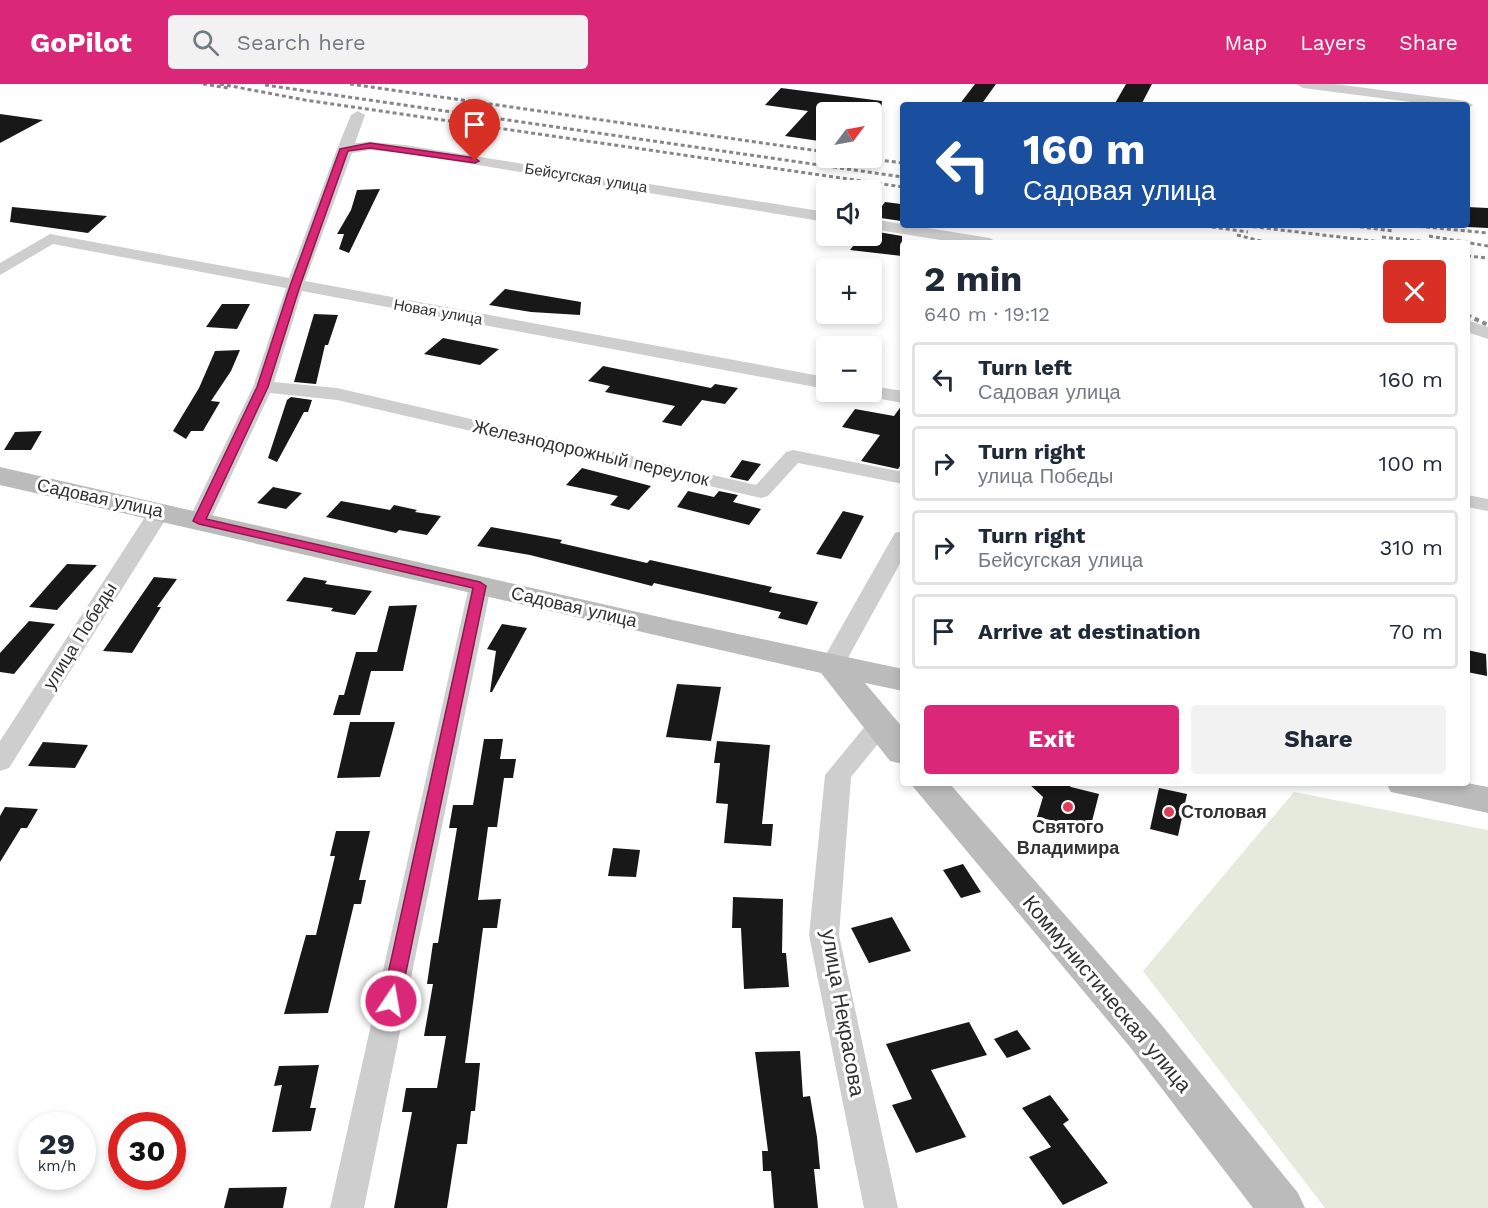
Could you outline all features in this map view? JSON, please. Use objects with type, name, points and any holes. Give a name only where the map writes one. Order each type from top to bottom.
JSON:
[{"type":"street","points":[[1303,84],[1440,102]]},
{"type":"street","points":[[199,521],[263,387],[295,286],[358,115]]},
{"type":"street","name":"Бейсугская улица","points":[[344,149],[370,146],[405,149],[816,215]]},
{"type":"street","points":[[882,226],[971,240]]},
{"type":"street","name":"Новая улица","points":[[0,270],[50,239],[816,381]]},
{"type":"street","points":[[1470,326],[1488,334]]},
{"type":"street","name":"Железнодорожный переулок","points":[[263,387],[337,394],[761,492],[792,456],[900,477]]},
{"type":"street","points":[[882,394],[900,397]]},
{"type":"street","name":"Садовая улица","points":[[0,476],[900,679]]},
{"type":"street","points":[[1470,502],[1488,505]]},
{"type":"street","name":"улица Победы","points":[[0,762],[160,511]]},
{"type":"street","points":[[900,543],[832,665],[900,748]]},
{"type":"street","points":[[347,1208],[480,586]]},
{"type":"street","name":"улица Некрасова","points":[[880,724],[838,775],[824,935],[881,1208]]},
{"type":"street","name":"Коммунистическая улица","points":[[931,786],[1145,1035],[1281,1208]]},
{"type":"street","points":[[1419,786],[1488,800]]},
{"type":"shaded area","points":[[1294,792],[1488,830],[1488,1208],[1325,1208],[1143,971]]},
{"type":"building","points":[[975,84],[996,84],[983,102],[961,102]]},
{"type":"building","points":[[1126,84],[1152,84],[1143,102],[1116,102]]},
{"type":"building","points":[[781,88],[882,101],[816,102],[816,141],[785,136],[808,111],[765,105]]},
{"type":"building","points":[[0,114],[43,120],[0,143]]},
{"type":"building","points":[[380,189],[349,253],[339,249],[344,234],[337,234],[351,210],[357,190]]},
{"type":"building","points":[[885,202],[900,204],[900,221],[882,218],[882,206]]},
{"type":"building","points":[[12,207],[107,216],[88,233],[10,222]]},
{"type":"building","points":[[1470,207],[1488,208],[1488,228],[1470,227]]},
{"type":"building","points":[[882,233],[902,236],[900,256],[850,250],[853,246],[882,246]]},
{"type":"building","points":[[505,289],[581,302],[580,315],[531,312],[489,305]]},
{"type":"building","points":[[222,304],[250,304],[237,329],[206,327]]},
{"type":"building","points":[[314,314],[338,315],[328,345],[325,345],[316,384],[294,382]]},
{"type":"building","points":[[443,338],[499,349],[480,365],[424,354]]},
{"type":"building","points":[[240,350],[231,371],[211,401],[220,402],[203,431],[191,431],[186,439],[173,431],[199,388],[215,351]]},
{"type":"building","points":[[603,366],[711,388],[715,384],[738,388],[725,404],[702,400],[681,426],[662,422],[675,406],[605,392],[610,386],[588,381]]},
{"type":"building","points":[[291,397],[312,400],[308,412],[304,412],[277,462],[268,458],[287,400]]},
{"type":"building","points":[[900,408],[900,466],[898,469],[861,461],[880,435],[842,427],[855,409],[894,416]]},
{"type":"building","points":[[42,431],[31,450],[4,450],[15,432]]},
{"type":"building","points":[[742,460],[761,464],[748,481],[730,477]]},
{"type":"building","points":[[582,468],[651,486],[629,510],[610,505],[618,496],[566,485]]},
{"type":"building","points":[[273,487],[302,493],[286,509],[257,503]]},
{"type":"building","points":[[688,491],[714,497],[719,491],[738,495],[733,502],[761,509],[749,525],[677,507]]},
{"type":"building","points":[[341,501],[390,510],[394,505],[417,510],[415,512],[441,516],[427,535],[399,530],[396,533],[326,517]]},
{"type":"building","points":[[843,511],[864,516],[841,559],[816,554]]},
{"type":"building","points":[[491,527],[562,540],[560,543],[647,563],[650,560],[772,587],[769,592],[818,602],[807,625],[778,618],[781,612],[654,583],[652,586],[530,555],[477,546]]},
{"type":"building","points":[[67,564],[97,565],[57,610],[29,607]]},
{"type":"building","points":[[154,577],[177,579],[157,607],[161,607],[132,653],[103,651]]},
{"type":"building","points":[[304,577],[327,581],[325,584],[372,591],[355,615],[331,611],[333,608],[286,601]]},
{"type":"building","points":[[417,605],[403,671],[371,671],[360,715],[333,715],[339,695],[344,695],[356,652],[377,652],[389,606]]},
{"type":"building","points":[[29,621],[55,624],[14,674],[0,672],[0,653]]},
{"type":"building","points":[[502,624],[527,628],[490,692],[496,651],[487,649]]},
{"type":"building","points":[[1470,651],[1486,654],[1487,676],[1470,673]]},
{"type":"building","points":[[677,684],[721,687],[711,741],[666,737]]},
{"type":"building","points":[[350,722],[395,722],[380,777],[337,778]]},
{"type":"building","points":[[484,739],[503,739],[500,759],[516,759],[513,778],[504,778],[497,827],[488,827],[478,900],[501,899],[497,928],[483,928],[465,1063],[480,1063],[475,1111],[471,1111],[467,1144],[457,1144],[447,1208],[394,1208],[412,1112],[402,1112],[406,1088],[437,1088],[446,1036],[424,1036],[433,984],[427,984],[433,943],[438,943],[457,828],[449,828],[453,805],[473,805]]},
{"type":"building","points":[[717,741],[770,745],[762,824],[773,824],[771,846],[724,843],[728,804],[716,803],[720,763],[714,763]]},
{"type":"building","points":[[43,742],[88,745],[75,768],[28,766]]},
{"type":"building","name":"Святого Владимира","points":[[1031,786],[1070,786],[1099,794],[1090,829],[1037,817],[1043,797]]},
{"type":"building","name":"Столовая","points":[[1159,788],[1187,794],[1178,836],[1150,829]]},
{"type":"building","points":[[5,807],[38,809],[27,828],[21,828],[0,862],[0,816]]},
{"type":"building","points":[[336,831],[370,831],[359,880],[366,880],[361,904],[354,904],[328,1013],[284,1014],[306,935],[316,935],[335,856],[330,856]]},
{"type":"building","points":[[613,848],[640,850],[636,877],[608,876]]},
{"type":"building","points":[[963,864],[981,892],[961,898],[943,870]]},
{"type":"building","points":[[733,897],[783,899],[782,953],[786,953],[789,987],[744,989],[741,928],[732,928]]},
{"type":"building","points":[[892,917],[911,951],[869,963],[851,928]]},
{"type":"building","points":[[969,1022],[987,1055],[931,1070],[966,1137],[916,1153],[892,1105],[912,1099],[886,1044]]},
{"type":"building","points":[[1017,1030],[1031,1049],[1007,1058],[994,1039]]},
{"type":"building","points":[[800,1051],[803,1097],[810,1096],[817,1137],[820,1169],[814,1169],[818,1208],[774,1208],[771,1171],[763,1171],[762,1151],[768,1151],[755,1052]]},
{"type":"building","points":[[319,1065],[310,1108],[316,1108],[311,1131],[272,1132],[282,1085],[274,1086],[279,1066]]},
{"type":"building","points":[[1050,1095],[1069,1120],[1063,1124],[1108,1183],[1063,1205],[1029,1157],[1051,1147],[1022,1108]]},
{"type":"building","points":[[287,1187],[283,1208],[224,1208],[229,1188]]},
{"type":"railway","points":[[203,84],[228,88]]},
{"type":"railway","points":[[220,84],[305,100],[900,187]]},
{"type":"railway","points":[[350,84],[816,151]]},
{"type":"railway","points":[[265,85],[900,177]]},
{"type":"railway","points":[[882,160],[900,163]]},
{"type":"railway","points":[[1219,228],[1248,232]]},
{"type":"railway","points":[[1264,228],[1365,240]]},
{"type":"railway","points":[[1370,228],[1393,231]]},
{"type":"railway","points":[[1436,228],[1488,233]]},
{"type":"railway","points":[[1237,235],[1257,240]]},
{"type":"railway","points":[[1429,236],[1453,240]]},
{"type":"railway","points":[[1382,237],[1409,240]]},
{"type":"railway","points":[[1470,243],[1488,246]]},
{"type":"railway","points":[[1470,256],[1488,258]]},
{"type":"railway","points":[[1470,316],[1488,325]]},
{"type":"place","name":"Святого Владимира","points":[[1068,807]]},
{"type":"place","name":"Столовая","points":[[1169,812]]},
{"type":"route","points":[[391,1001],[480,586],[199,521],[263,387],[295,286],[344,149],[370,146],[405,149],[475,161]]}]
